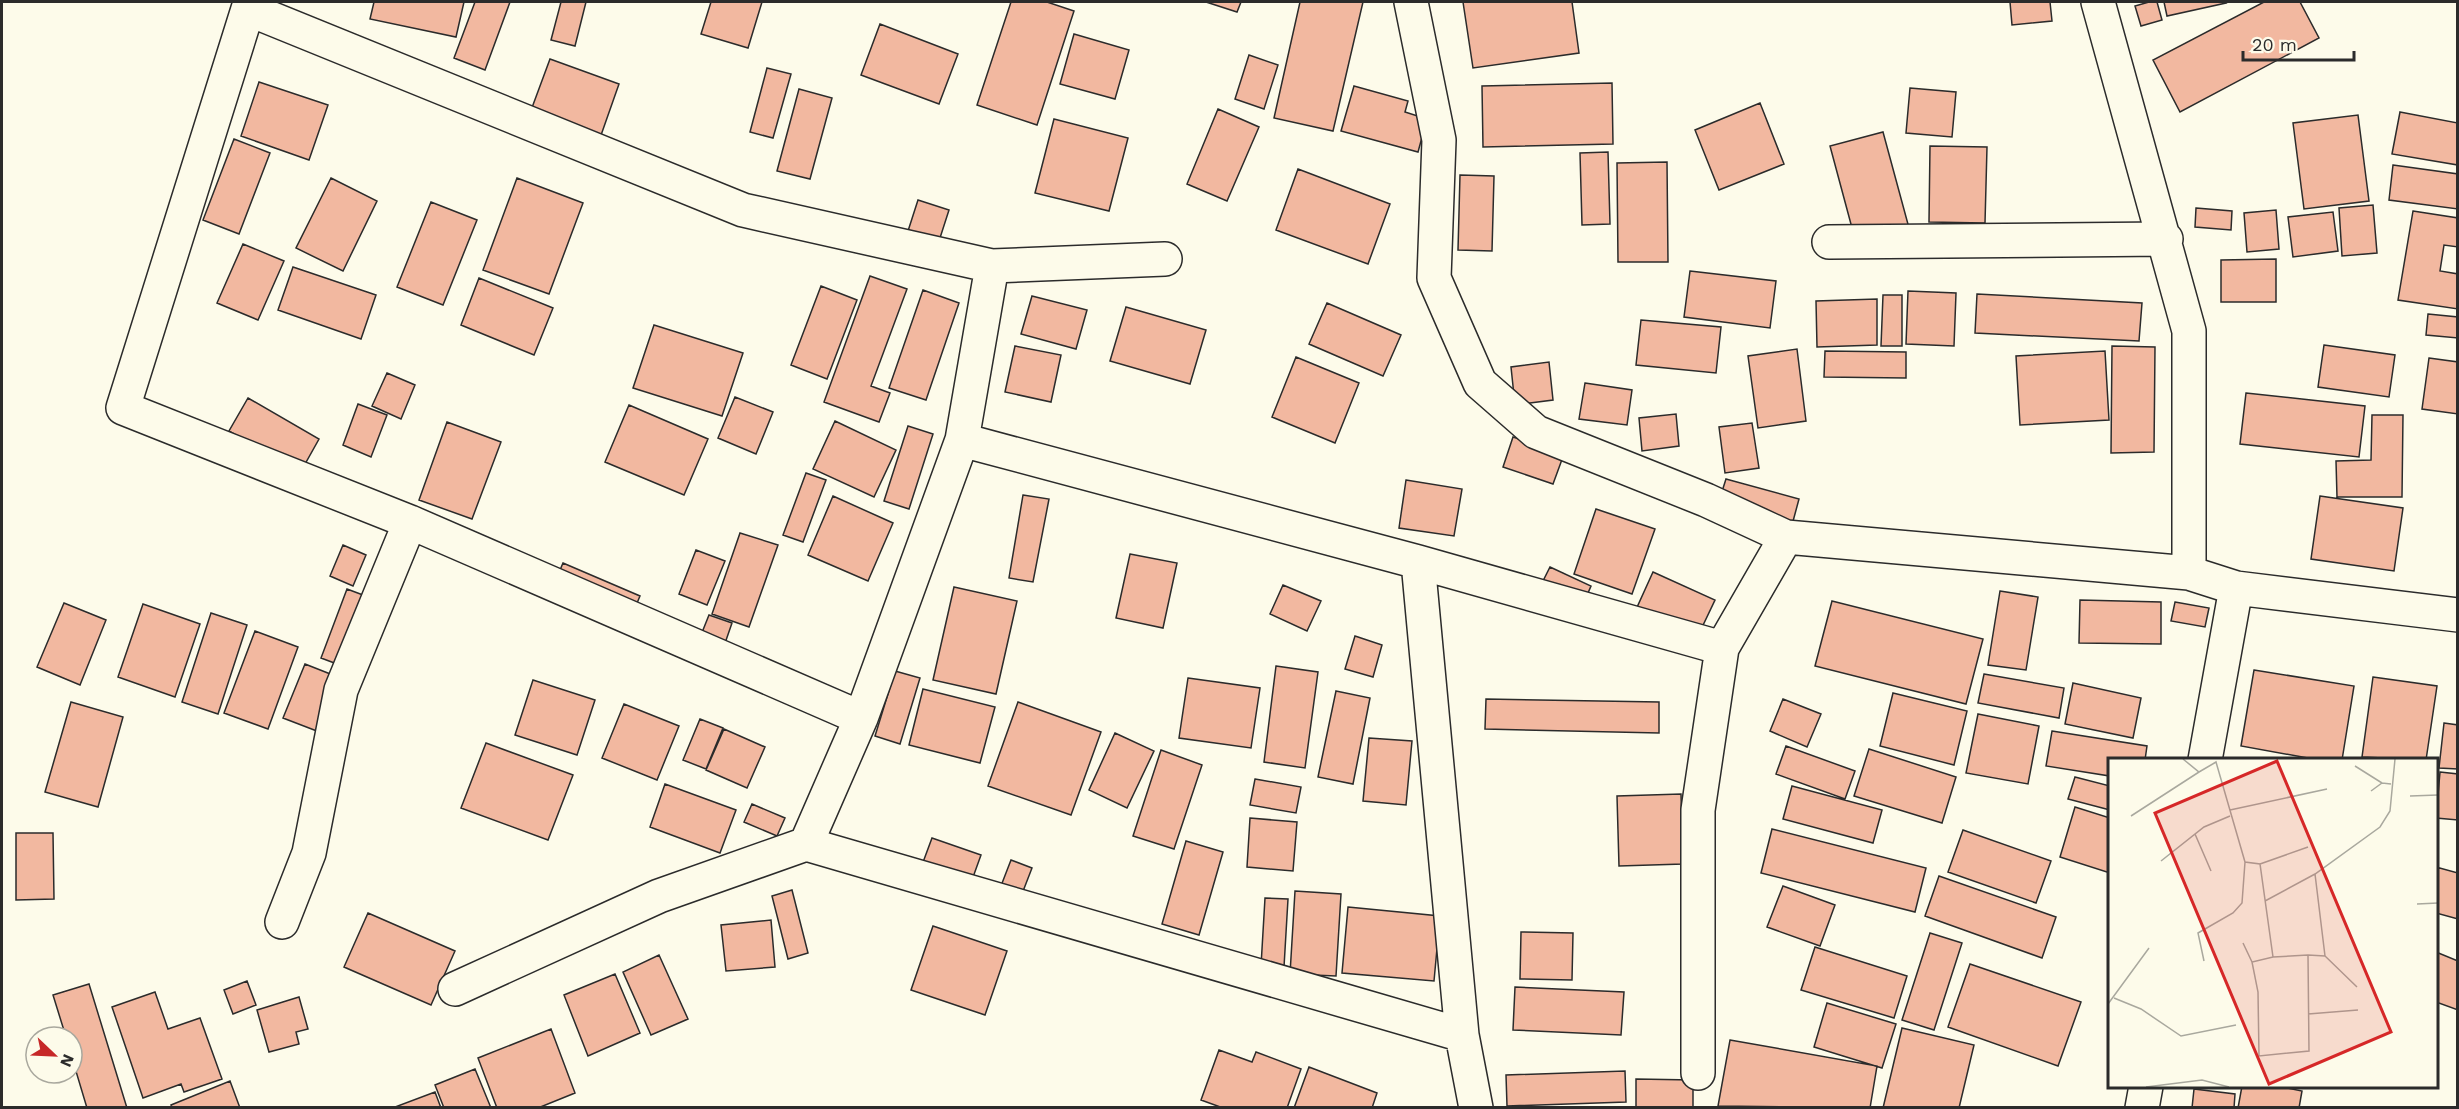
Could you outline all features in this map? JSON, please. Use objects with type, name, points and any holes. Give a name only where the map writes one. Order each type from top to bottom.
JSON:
[{"type":"street","points":[[1411,2],[1439,140],[1434,278],[1480,383],[1536,432],[1706,500],[1786,537],[2189,573],[2236,588],[2457,615]]},
{"type":"street","points":[[2098,2],[2166,239],[2189,331],[2189,573]]},
{"type":"street","points":[[861,718],[410,522],[123,408],[248,9],[743,210],[992,266],[1165,259]]},
{"type":"street","points":[[1829,242],[2166,239]]},
{"type":"street","points":[[806,844],[861,718],[963,440],[992,266]]},
{"type":"street","points":[[963,440],[1418,562],[1722,648]]},
{"type":"street","points":[[282,922],[309,854],[341,690],[410,522]]},
{"type":"street","points":[[1698,1073],[1698,810],[1722,648],[1786,537]]},
{"type":"street","points":[[1418,562],[1462,1035],[1476,1107]]},
{"type":"street","points":[[2205,758],[2236,588]]},
{"type":"street","points":[[455,988],[659,896],[806,844],[1462,1035]]},
{"type":"street","points":[[2142,1107],[2146,1088]]},
{"type":"building","points":[[374,2],[464,2],[456,37],[370,19]]},
{"type":"building","points":[[475,2],[510,2],[485,70],[454,58]]},
{"type":"building","points":[[561,2],[586,2],[575,46],[551,40]]},
{"type":"building","points":[[711,2],[762,2],[748,48],[701,34]]},
{"type":"building","points":[[1011,2],[1047,2],[1074,11],[1037,125],[977,105]]},
{"type":"building","points":[[1206,2],[1241,2],[1237,12]]},
{"type":"building","points":[[1300,2],[1363,2],[1333,131],[1274,118]]},
{"type":"building","points":[[1463,2],[1572,2],[1579,53],[1473,68]]},
{"type":"building","points":[[2010,2],[2050,2],[2052,21],[2012,25]]},
{"type":"building","points":[[2157,2],[2162,20],[2141,26],[2135,6]]},
{"type":"building","points":[[2164,2],[2225,2],[2226,3],[2167,16]]},
{"type":"building","points":[[2264,2],[2300,2],[2319,38],[2180,112],[2153,60]]},
{"type":"building","points":[[880,24],[958,54],[939,104],[861,75]]},
{"type":"building","points":[[1074,34],[1129,50],[1115,99],[1060,84]]},
{"type":"building","points":[[1249,55],[1278,65],[1264,109],[1235,99]]},
{"type":"building","points":[[550,59],[619,84],[600,138],[530,113]]},
{"type":"building","points":[[767,68],[791,74],[773,138],[750,132]]},
{"type":"building","points":[[259,82],[328,105],[309,160],[241,136]]},
{"type":"building","points":[[1612,83],[1613,144],[1483,147],[1482,86]]},
{"type":"building","points":[[1354,86],[1408,101],[1405,112],[1427,119],[1418,152],[1341,131]]},
{"type":"building","points":[[1910,88],[1956,92],[1952,137],[1906,133]]},
{"type":"building","points":[[799,89],[832,98],[810,179],[777,171]]},
{"type":"building","points":[[1760,103],[1784,164],[1719,190],[1695,130]]},
{"type":"building","points":[[1218,109],[1259,127],[1227,201],[1187,184]]},
{"type":"building","points":[[2400,112],[2458,123],[2458,165],[2392,154]]},
{"type":"building","points":[[2358,115],[2369,201],[2304,209],[2293,123]]},
{"type":"building","points":[[1054,119],[1128,138],[1109,211],[1035,193]]},
{"type":"building","points":[[1883,132],[1912,239],[1859,254],[1830,146]]},
{"type":"building","points":[[234,139],[270,153],[239,234],[203,220]]},
{"type":"building","points":[[1930,146],[1987,147],[1985,223],[1929,222]]},
{"type":"building","points":[[1608,152],[1610,224],[1582,225],[1580,153]]},
{"type":"building","points":[[1667,162],[1668,262],[1618,262],[1617,163]]},
{"type":"building","points":[[2393,165],[2458,174],[2458,209],[2389,200]]},
{"type":"building","points":[[1298,169],[1390,204],[1368,264],[1276,230]]},
{"type":"building","points":[[1460,175],[1494,176],[1492,251],[1458,250]]},
{"type":"building","points":[[331,178],[377,201],[343,271],[296,248]]},
{"type":"building","points":[[517,178],[583,203],[549,294],[483,270]]},
{"type":"building","points":[[918,200],[949,210],[939,241],[908,231]]},
{"type":"building","points":[[431,202],[477,220],[443,305],[397,287]]},
{"type":"building","points":[[2373,205],[2377,253],[2342,256],[2339,208]]},
{"type":"building","points":[[2196,208],[2232,211],[2231,230],[2195,227]]},
{"type":"building","points":[[2276,210],[2279,249],[2247,252],[2244,213]]},
{"type":"building","points":[[2413,211],[2458,218],[2458,247],[2444,245],[2440,271],[2458,274],[2458,309],[2398,300]]},
{"type":"building","points":[[2333,212],[2338,251],[2293,257],[2288,217]]},
{"type":"building","points":[[243,244],[284,261],[258,320],[217,303]]},
{"type":"building","points":[[2276,259],[2276,302],[2221,302],[2221,260]]},
{"type":"building","points":[[293,267],[376,295],[361,339],[278,310]]},
{"type":"building","points":[[1690,271],[1776,281],[1770,328],[1684,317]]},
{"type":"building","points":[[870,276],[907,289],[871,386],[890,393],[879,422],[824,402]]},
{"type":"building","points":[[479,278],[553,308],[534,355],[461,325]]},
{"type":"building","points":[[821,286],[857,300],[827,379],[791,365]]},
{"type":"building","points":[[923,290],[959,303],[926,400],[889,388]]},
{"type":"building","points":[[1908,291],[1956,293],[1954,346],[1906,344]]},
{"type":"building","points":[[1977,294],[2142,303],[2139,341],[1975,333]]},
{"type":"building","points":[[1883,295],[1902,295],[1902,346],[1881,346]]},
{"type":"building","points":[[1032,296],[1087,310],[1076,349],[1021,334]]},
{"type":"building","points":[[1877,299],[1877,345],[1817,347],[1816,301]]},
{"type":"building","points":[[1327,303],[1401,335],[1383,376],[1309,344]]},
{"type":"building","points":[[1126,307],[1206,330],[1190,384],[1110,361]]},
{"type":"building","points":[[2428,314],[2458,317],[2458,338],[2426,335]]},
{"type":"building","points":[[1641,320],[1721,327],[1716,373],[1636,365]]},
{"type":"building","points":[[654,325],[743,353],[722,416],[633,388]]},
{"type":"building","points":[[2324,345],[2395,355],[2389,397],[2318,387]]},
{"type":"building","points":[[1015,346],[1061,355],[1051,402],[1005,392]]},
{"type":"building","points":[[2112,346],[2155,347],[2154,452],[2111,453]]},
{"type":"building","points":[[1797,349],[1806,421],[1758,428],[1748,356]]},
{"type":"building","points":[[1825,351],[1906,352],[1906,378],[1824,377]]},
{"type":"building","points":[[2105,351],[2109,420],[2020,425],[2016,356]]},
{"type":"building","points":[[1296,357],[1359,383],[1335,443],[1272,417]]},
{"type":"building","points":[[2429,358],[2458,362],[2458,414],[2422,409]]},
{"type":"building","points":[[1549,362],[1553,400],[1515,405],[1511,367]]},
{"type":"building","points":[[387,373],[415,385],[401,419],[372,406]]},
{"type":"building","points":[[1585,383],[1632,390],[1627,425],[1579,419]]},
{"type":"building","points":[[2246,393],[2365,406],[2359,457],[2240,444]]},
{"type":"building","points":[[735,397],[773,412],[756,454],[718,438]]},
{"type":"building","points":[[248,398],[319,439],[300,473],[229,431]]},
{"type":"building","points":[[358,404],[387,415],[371,457],[343,445]]},
{"type":"building","points":[[629,405],[708,439],[684,495],[605,462]]},
{"type":"building","points":[[1676,414],[1679,446],[1642,451],[1639,418]]},
{"type":"building","points":[[2372,415],[2403,415],[2402,497],[2337,497],[2336,461],[2371,460]]},
{"type":"building","points":[[835,421],[896,450],[874,497],[813,469]]},
{"type":"building","points":[[447,422],[501,442],[472,519],[419,500]]},
{"type":"building","points":[[1752,423],[1759,468],[1725,473],[1719,427]]},
{"type":"building","points":[[908,426],[933,434],[909,509],[884,501]]},
{"type":"building","points":[[1513,437],[1564,454],[1553,484],[1503,467]]},
{"type":"building","points":[[806,473],[826,480],[803,542],[783,535]]},
{"type":"building","points":[[1726,479],[1799,499],[1792,525],[1718,504]]},
{"type":"building","points":[[1406,480],[1462,489],[1454,536],[1399,528]]},
{"type":"building","points":[[1023,495],[1049,499],[1033,582],[1009,578]]},
{"type":"building","points":[[833,496],[893,523],[868,581],[808,555]]},
{"type":"building","points":[[2320,496],[2403,508],[2394,571],[2311,559]]},
{"type":"building","points":[[1596,509],[1655,529],[1632,594],[1574,574]]},
{"type":"building","points":[[740,533],[778,545],[749,627],[712,614]]},
{"type":"building","points":[[343,545],[366,555],[353,586],[330,576]]},
{"type":"building","points":[[696,550],[725,561],[707,605],[679,594]]},
{"type":"building","points":[[1130,554],[1177,563],[1163,628],[1116,618]]},
{"type":"building","points":[[563,563],[640,596],[629,622],[552,589]]},
{"type":"building","points":[[1550,567],[1591,586],[1581,609],[1539,589]]},
{"type":"building","points":[[1653,572],[1715,600],[1695,642],[1634,614]]},
{"type":"building","points":[[1283,585],[1321,601],[1307,631],[1270,614]]},
{"type":"building","points":[[954,587],[1017,601],[996,694],[933,680]]},
{"type":"building","points":[[347,589],[371,598],[345,667],[321,658]]},
{"type":"building","points":[[2000,591],[2038,597],[2026,670],[1988,665]]},
{"type":"building","points":[[2080,600],[2161,602],[2161,644],[2079,643]]},
{"type":"building","points":[[1832,601],[1983,639],[1966,704],[1815,666]]},
{"type":"building","points":[[2175,602],[2209,608],[2205,627],[2171,621]]},
{"type":"building","points":[[64,603],[106,620],[80,685],[37,667]]},
{"type":"building","points":[[143,604],[200,624],[175,697],[118,677]]},
{"type":"building","points":[[211,613],[247,625],[218,714],[182,702]]},
{"type":"building","points":[[709,615],[732,623],[723,649],[699,640]]},
{"type":"building","points":[[255,631],[298,647],[268,729],[224,713]]},
{"type":"building","points":[[1355,636],[1382,645],[1373,677],[1345,669]]},
{"type":"building","points":[[305,664],[343,679],[322,733],[283,718]]},
{"type":"building","points":[[1276,666],[1318,672],[1305,768],[1264,762]]},
{"type":"building","points":[[2254,670],[2354,686],[2342,758],[2308,758],[2241,746]]},
{"type":"building","points":[[895,671],[920,678],[900,744],[875,736]]},
{"type":"building","points":[[1984,674],[2064,688],[2059,718],[1978,703]]},
{"type":"building","points":[[2373,677],[2437,686],[2426,758],[2362,757]]},
{"type":"building","points":[[1188,678],[1260,688],[1251,748],[1179,738]]},
{"type":"building","points":[[533,680],[595,700],[577,755],[515,735]]},
{"type":"building","points":[[2073,683],[2141,698],[2133,738],[2065,724]]},
{"type":"building","points":[[923,689],[995,707],[980,763],[909,745]]},
{"type":"building","points":[[1336,691],[1370,698],[1353,784],[1318,777]]},
{"type":"building","points":[[1893,693],[1967,711],[1954,765],[1880,746]]},
{"type":"building","points":[[1486,699],[1659,702],[1659,733],[1485,729]]},
{"type":"building","points":[[1783,699],[1821,714],[1807,747],[1770,731]]},
{"type":"building","points":[[71,702],[123,717],[98,807],[45,792]]},
{"type":"building","points":[[1018,702],[1101,732],[1071,815],[988,786]]},
{"type":"building","points":[[624,704],[679,726],[657,780],[602,758]]},
{"type":"building","points":[[1978,714],[2039,726],[2028,784],[1966,773]]},
{"type":"building","points":[[700,719],[723,728],[706,769],[683,760]]},
{"type":"building","points":[[2444,723],[2458,725],[2458,769],[2439,768]]},
{"type":"building","points":[[724,729],[765,747],[747,788],[706,770]]},
{"type":"building","points":[[2052,731],[2147,746],[2145,758],[2108,758],[2108,776],[2046,766]]},
{"type":"building","points":[[1115,733],[1154,751],[1127,808],[1089,790]]},
{"type":"building","points":[[1369,738],[1412,741],[1406,805],[1363,801]]},
{"type":"building","points":[[486,743],[573,775],[548,840],[461,808]]},
{"type":"building","points":[[1786,746],[1855,771],[1845,799],[1776,774]]},
{"type":"building","points":[[1869,749],[1956,777],[1942,823],[1854,796]]},
{"type":"building","points":[[1161,750],[1202,765],[1174,849],[1133,836]]},
{"type":"building","points":[[2440,772],[2458,774],[2458,820],[2438,818]]},
{"type":"building","points":[[2075,777],[2108,785],[2108,809],[2068,799]]},
{"type":"building","points":[[1255,779],[1301,787],[1296,813],[1250,805]]},
{"type":"building","points":[[665,784],[736,810],[720,853],[650,827]]},
{"type":"building","points":[[1792,786],[1882,810],[1873,843],[1783,819]]},
{"type":"building","points":[[1681,794],[1683,864],[1619,866],[1617,796]]},
{"type":"building","points":[[752,804],[785,818],[777,836],[744,822]]},
{"type":"building","points":[[2075,807],[2108,817],[2108,872],[2060,857]]},
{"type":"building","points":[[1250,818],[1297,822],[1293,871],[1247,867]]},
{"type":"building","points":[[1772,829],[1926,868],[1915,912],[1761,873]]},
{"type":"building","points":[[1963,830],[2051,861],[2036,903],[1948,872]]},
{"type":"building","points":[[16,833],[53,833],[54,899],[16,900]]},
{"type":"building","points":[[932,838],[981,855],[968,891],[919,873]]},
{"type":"building","points":[[1186,841],[1223,852],[1199,935],[1162,924]]},
{"type":"building","points":[[1011,860],[1032,868],[1020,899],[999,891]]},
{"type":"building","points":[[2438,868],[2458,873],[2458,919],[2438,914]]},
{"type":"building","points":[[1939,876],[2056,917],[2042,958],[1925,916]]},
{"type":"building","points":[[1783,886],[1835,905],[1820,946],[1767,927]]},
{"type":"building","points":[[792,890],[808,953],[788,959],[772,896]]},
{"type":"building","points":[[1295,891],[1341,894],[1336,976],[1290,974]]},
{"type":"building","points":[[1265,898],[1288,899],[1284,967],[1261,966]]},
{"type":"building","points":[[1348,907],[1440,916],[1434,981],[1342,973]]},
{"type":"building","points":[[368,913],[455,951],[431,1005],[344,967]]},
{"type":"building","points":[[771,920],[775,967],[726,971],[721,925]]},
{"type":"building","points":[[933,926],[1007,951],[985,1015],[911,990]]},
{"type":"building","points":[[1521,932],[1573,933],[1572,980],[1520,979]]},
{"type":"building","points":[[1930,933],[1962,943],[1934,1030],[1902,1020]]},
{"type":"building","points":[[1815,947],[1907,976],[1894,1018],[1801,990]]},
{"type":"building","points":[[2438,953],[2458,961],[2458,1010],[2438,1003]]},
{"type":"building","points":[[659,955],[688,1019],[651,1035],[623,972]]},
{"type":"building","points":[[1970,964],[2081,1002],[2058,1066],[1948,1027]]},
{"type":"building","points":[[615,974],[640,1033],[588,1056],[564,995]]},
{"type":"building","points":[[247,981],[256,1005],[233,1014],[224,990]]},
{"type":"building","points":[[89,984],[127,1108],[87,1108],[80,1085],[84,1085],[84,1025],[62,1025],[53,995]]},
{"type":"building","points":[[1515,987],[1624,992],[1621,1035],[1513,1030]]},
{"type":"building","points":[[155,992],[168,1029],[200,1018],[222,1079],[184,1092],[181,1084],[143,1098],[112,1007]]},
{"type":"building","points":[[299,997],[308,1029],[296,1032],[299,1044],[269,1052],[257,1010]]},
{"type":"building","points":[[1827,1003],[1896,1024],[1882,1068],[1814,1047]]},
{"type":"building","points":[[1902,1028],[1974,1045],[1959,1108],[1883,1108]]},
{"type":"building","points":[[551,1029],[575,1093],[538,1108],[497,1108],[478,1058]]},
{"type":"building","points":[[1730,1040],[1877,1066],[1870,1108],[1718,1106]]},
{"type":"building","points":[[1219,1050],[1252,1062],[1256,1052],[1301,1069],[1287,1108],[1223,1108],[1201,1100]]},
{"type":"building","points":[[1309,1067],[1377,1093],[1372,1108],[1294,1108]]},
{"type":"building","points":[[475,1069],[491,1108],[444,1108],[435,1085]]},
{"type":"building","points":[[1625,1071],[1626,1102],[1507,1106],[1506,1075]]},
{"type":"building","points":[[1636,1079],[1693,1080],[1693,1108],[1636,1108]]},
{"type":"building","points":[[230,1081],[240,1108],[172,1108],[171,1105]]},
{"type":"building","points":[[2242,1088],[2288,1088],[2302,1091],[2299,1108],[2238,1108]]},
{"type":"building","points":[[2194,1089],[2235,1094],[2234,1108],[2192,1108]]},
{"type":"building","points":[[435,1092],[441,1108],[395,1107]]}]
